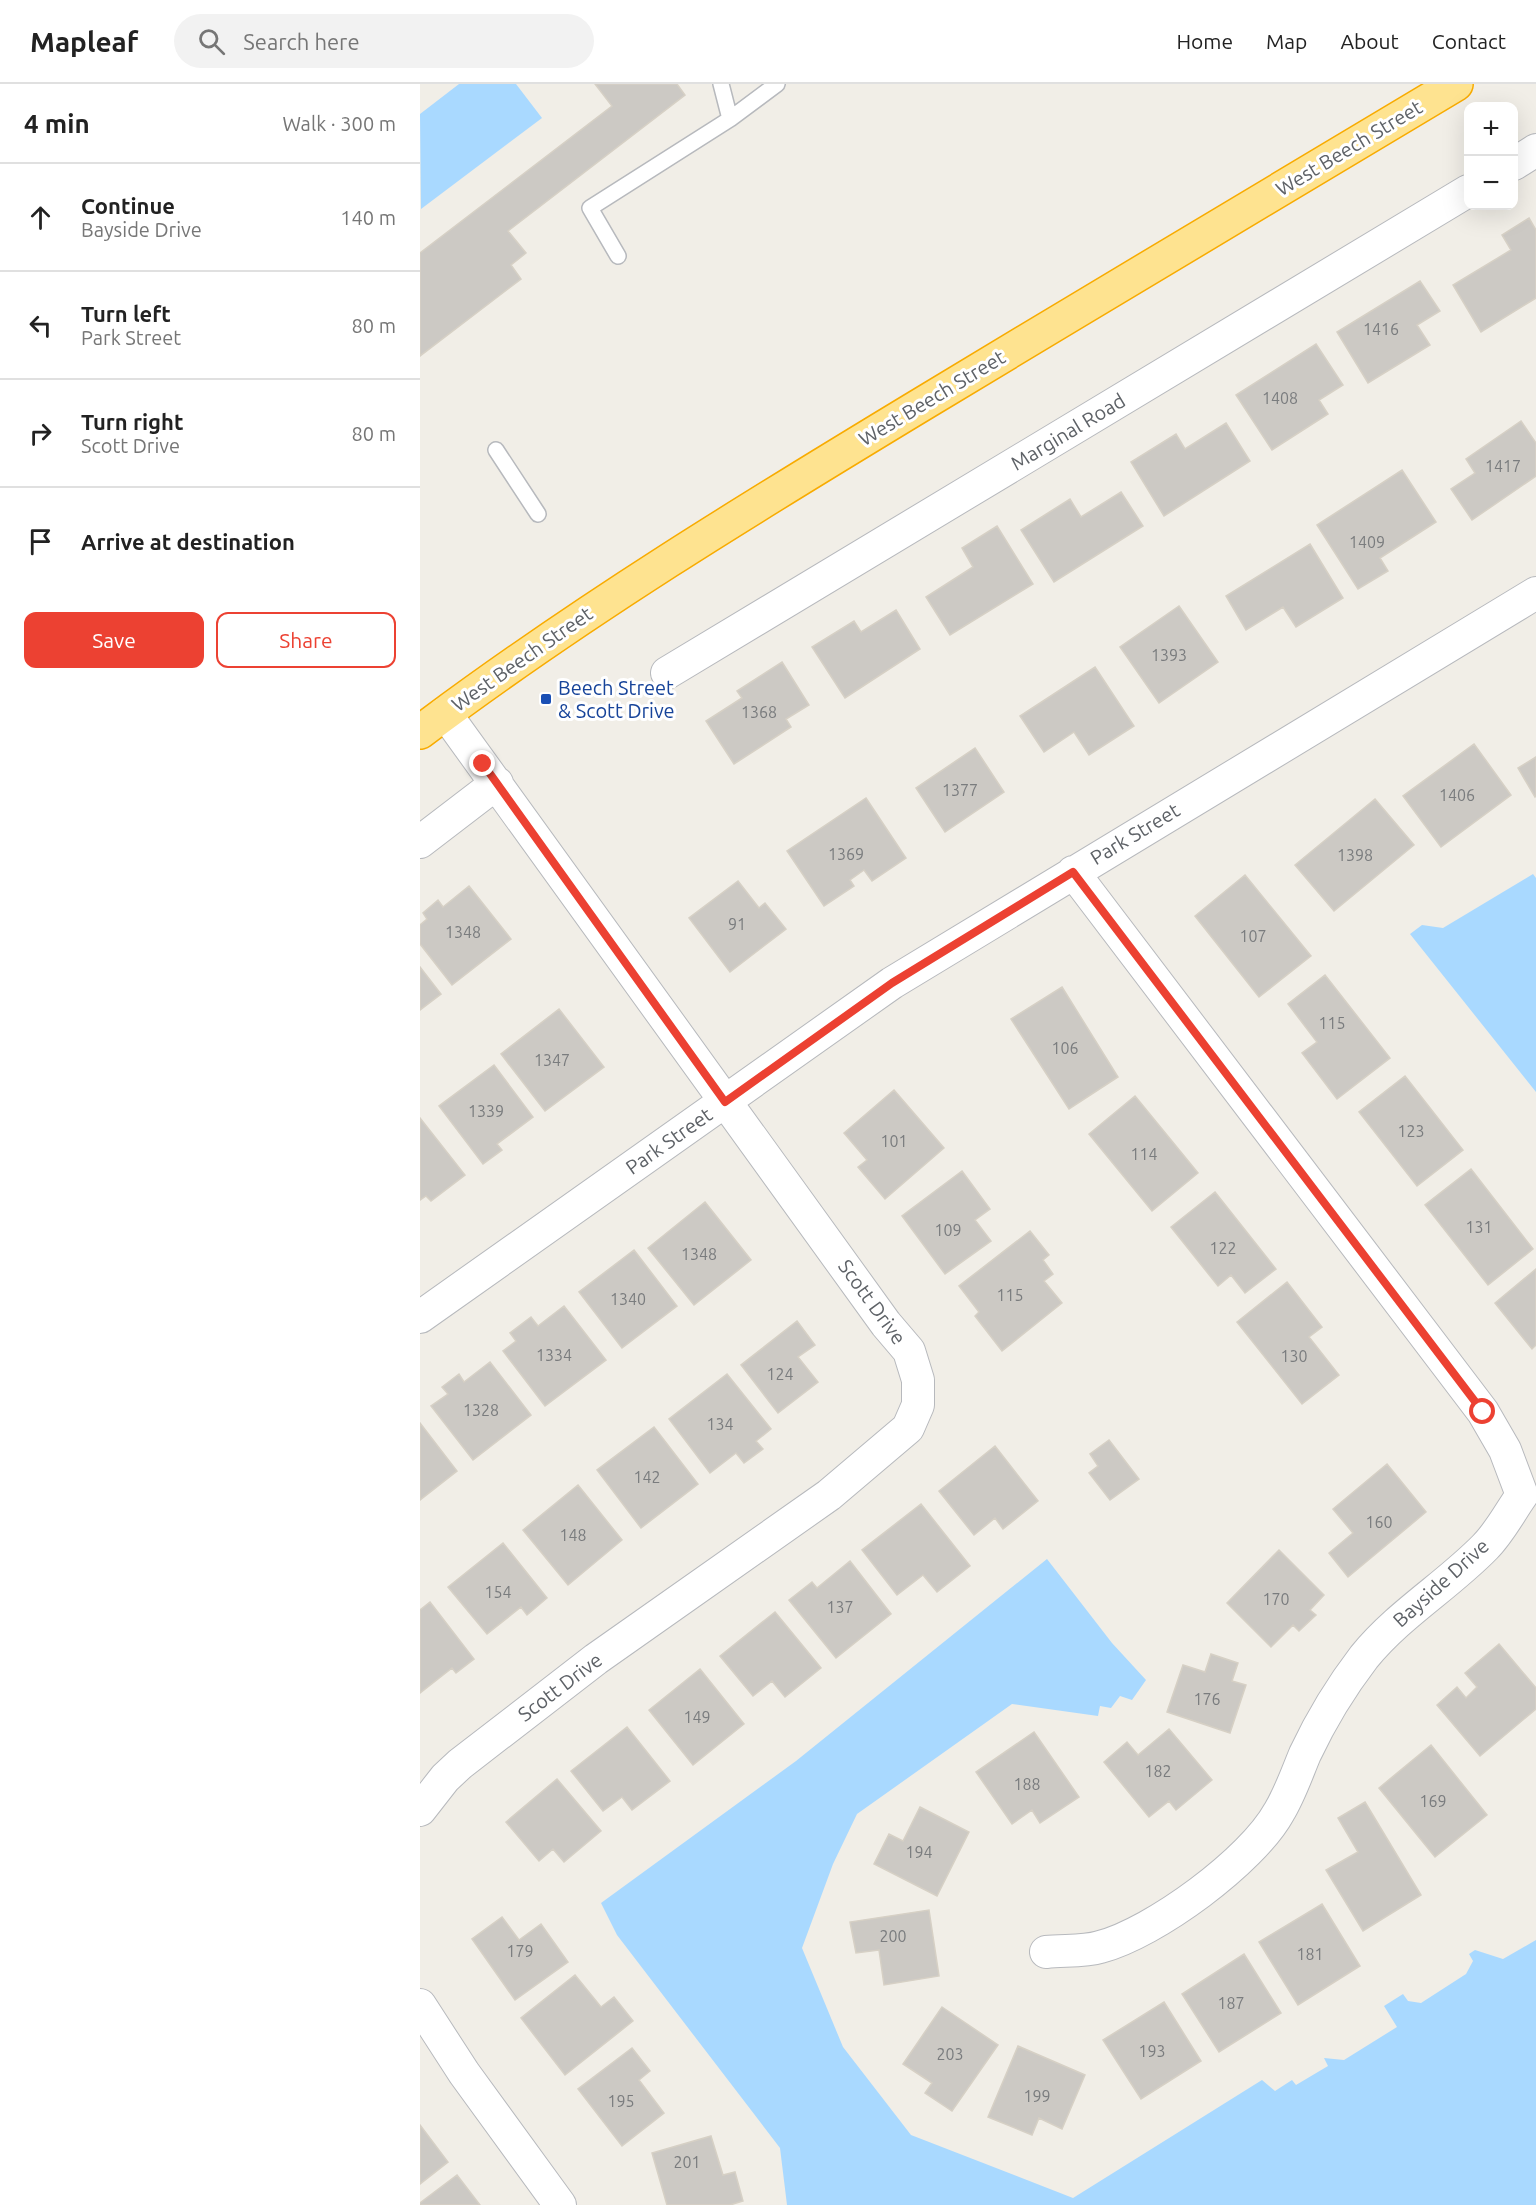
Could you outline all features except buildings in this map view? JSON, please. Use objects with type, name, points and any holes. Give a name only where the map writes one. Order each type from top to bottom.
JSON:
[{"type":"highway","name":"West Beech Street","points":[[433,722],[599,605],[804,476],[1456,84]]},
{"type":"street","points":[[1518,161],[1536,150]]},
{"type":"street","name":"Marginal Road","points":[[667,673],[1464,193]]},
{"type":"street","name":"Park Street","points":[[420,1317],[892,983],[1536,593]]},
{"type":"street","name":"Scott Drive","points":[[420,1810],[460,1764],[596,1659],[829,1495],[908,1428],[918,1405],[918,1380],[909,1351],[886,1324],[497,783],[433,722]]},
{"type":"street","points":[[420,842],[497,783]]},
{"type":"street","name":"Bayside Drive","points":[[1046,1952],[1100,1947],[1137,1930],[1181,1905],[1234,1866],[1257,1844],[1279,1812],[1307,1751],[1340,1689],[1391,1627],[1487,1546],[1522,1495],[1505,1450],[1483,1412],[1073,872]]},
{"type":"street","points":[[420,2005],[464,2073],[560,2205]]},
{"type":"lane","points":[[721,84],[730,119]]},
{"type":"lane","points":[[618,256],[590,208],[730,119],[777,84]]},
{"type":"lane","points":[[496,450],[538,514]]},
{"type":"water","points":[[459,84],[516,84],[542,118],[421,209],[420,114]]},
{"type":"water","points":[[1533,874],[1536,878],[1536,1092],[1410,934],[1422,925],[1443,928]]},
{"type":"water","points":[[1047,1559],[1112,1643],[1146,1680],[1132,1700],[1120,1696],[1111,1708],[1100,1706],[1098,1716],[1012,1704],[857,1814],[833,1864],[802,1948],[843,2047],[911,2135],[1073,2198],[1262,2080],[1275,2091],[1292,2080],[1296,2085],[1328,2066],[1324,2058],[1344,2060],[1397,2027],[1384,2006],[1403,1994],[1408,2001],[1421,2003],[1466,1974],[1473,1961],[1469,1954],[1475,1950],[1503,1959],[1536,1940],[1536,2205],[787,2205],[780,2148],[617,1935],[601,1903],[796,1761]]},
{"type":"place","name":"Beech Street & Scott Drive","points":[[546,699]]},
{"type":"route","points":[[483,764],[725,1102],[892,983],[1073,872],[1483,1412]]}]
